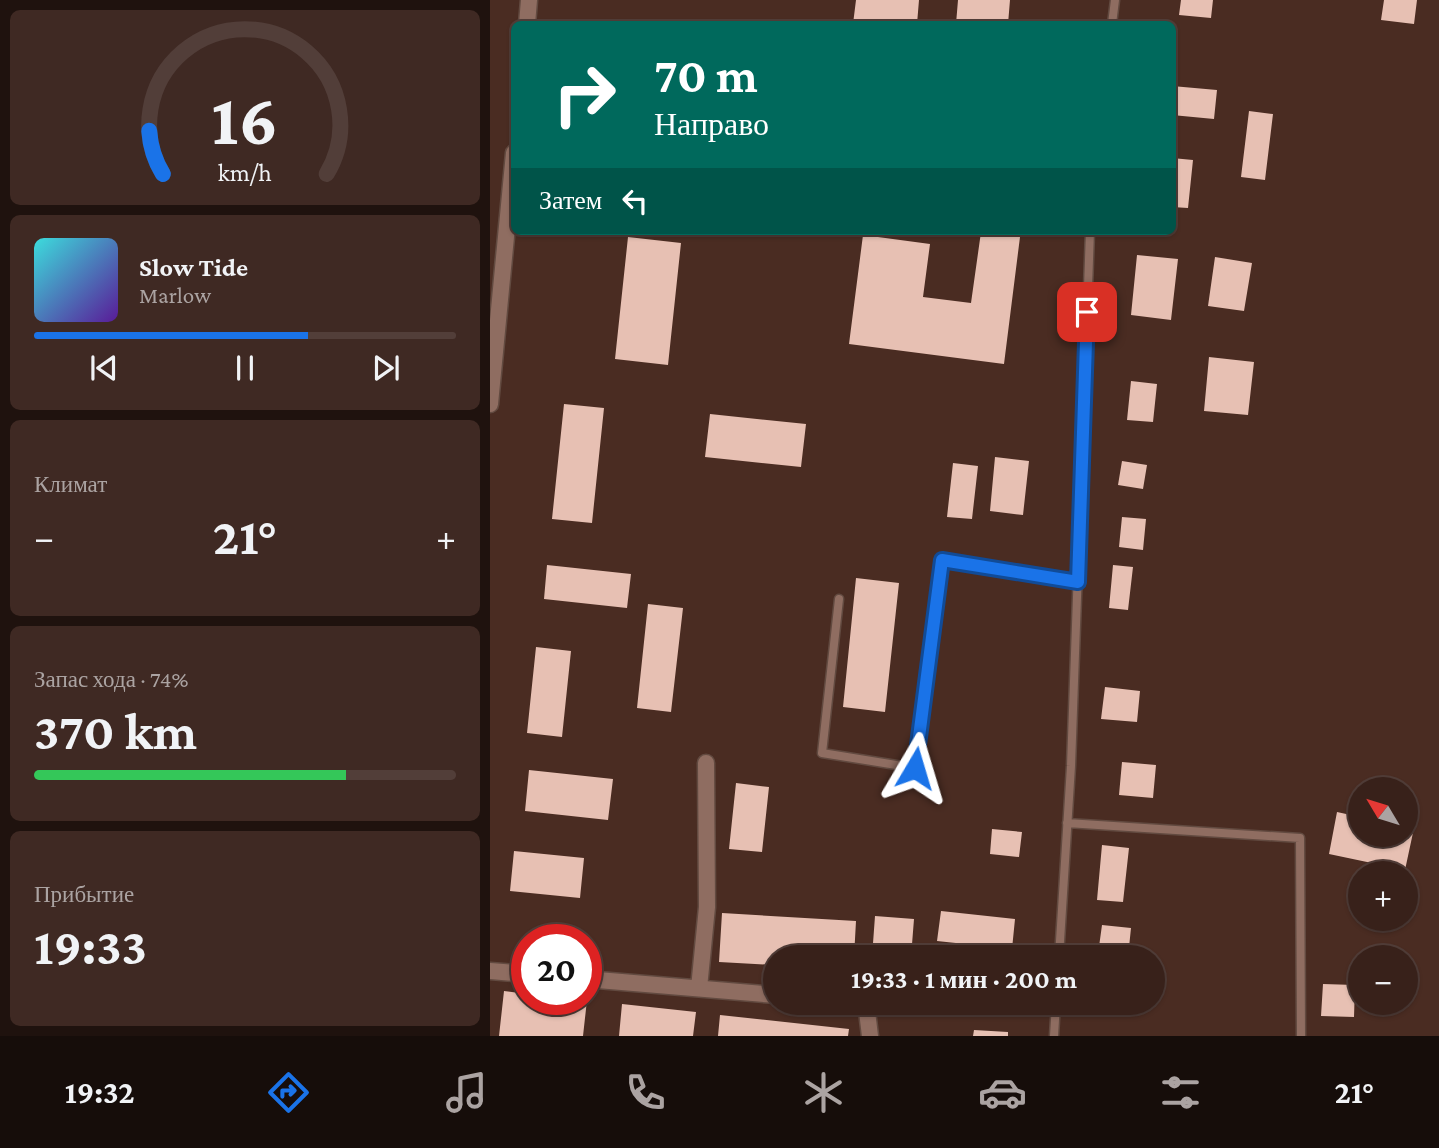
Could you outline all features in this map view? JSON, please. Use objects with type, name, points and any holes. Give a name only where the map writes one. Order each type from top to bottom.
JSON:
[{"type":"street","points":[[527,21],[529,0]]},
{"type":"street","points":[[490,404],[511,184]]},
{"type":"street","points":[[699,988],[707,907],[706,763]]},
{"type":"street","points":[[490,971],[511,973]]},
{"type":"street","points":[[602,980],[763,994]]},
{"type":"street","points":[[867,1015],[870,1036]]},
{"type":"lane","points":[[1112,21],[1115,0]]},
{"type":"lane","points":[[1060,945],[1071,766],[1090,235]]},
{"type":"lane","points":[[839,599],[822,753],[915,768],[942,560],[1078,582]]},
{"type":"lane","points":[[1068,823],[1300,838],[1301,1036]]},
{"type":"lane","points":[[1054,1036],[1055,1015]]},
{"type":"building","points":[[856,0],[919,0],[917,21],[853,21]]},
{"type":"building","points":[[958,0],[1010,0],[1008,21],[956,21]]},
{"type":"building","points":[[1181,0],[1213,0],[1211,18],[1179,15]]},
{"type":"building","points":[[1384,0],[1417,0],[1414,24],[1381,20]]},
{"type":"building","points":[[1176,86],[1217,90],[1214,119],[1176,115]]},
{"type":"building","points":[[1249,111],[1273,114],[1265,180],[1241,177]]},
{"type":"building","points":[[1176,158],[1193,160],[1188,208],[1176,207]]},
{"type":"building","points":[[863,235],[930,244],[923,297],[971,303],[981,235],[1020,237],[1004,364],[849,344]]},
{"type":"building","points":[[628,237],[681,243],[668,365],[615,359]]},
{"type":"building","points":[[1137,255],[1178,259],[1171,320],[1131,315]]},
{"type":"building","points":[[1215,257],[1252,263],[1244,311],[1208,306]]},
{"type":"building","points":[[1209,357],[1254,362],[1248,415],[1204,411]]},
{"type":"building","points":[[1131,381],[1157,384],[1153,422],[1127,420]]},
{"type":"building","points":[[564,404],[604,408],[592,523],[552,519]]},
{"type":"building","points":[[710,414],[806,424],[801,467],[705,457]]},
{"type":"building","points":[[995,457],[1029,461],[1023,515],[990,511]]},
{"type":"building","points":[[1122,461],[1147,465],[1143,489],[1118,485]]},
{"type":"building","points":[[953,463],[978,466],[972,519],[947,517]]},
{"type":"building","points":[[1122,517],[1146,519],[1143,550],[1119,547]]},
{"type":"building","points":[[547,565],[631,574],[627,608],[544,599]]},
{"type":"building","points":[[1113,565],[1133,567],[1128,610],[1109,608]]},
{"type":"building","points":[[856,578],[899,583],[885,712],[843,707]]},
{"type":"building","points":[[648,604],[683,608],[671,712],[637,708]]},
{"type":"building","points":[[536,647],[571,651],[562,737],[527,733]]},
{"type":"building","points":[[1105,687],[1140,691],[1137,722],[1101,719]]},
{"type":"building","points":[[1122,762],[1156,765],[1153,798],[1119,795]]},
{"type":"building","points":[[529,770],[613,779],[608,820],[525,811]]},
{"type":"building","points":[[736,783],[769,787],[762,852],[729,849]]},
{"type":"building","points":[[1337,812],[1348,814],[1348,847],[1410,847],[1407,861],[1362,861],[1329,854]]},
{"type":"building","points":[[992,829],[1022,832],[1019,857],[990,854]]},
{"type":"building","points":[[1102,845],[1129,848],[1123,902],[1097,900]]},
{"type":"building","points":[[514,851],[584,858],[580,898],[510,891]]},
{"type":"building","points":[[941,911],[1015,919],[1012,945],[937,941]]},
{"type":"building","points":[[722,913],[856,921],[855,945],[763,945],[763,964],[719,962]]},
{"type":"building","points":[[875,916],[914,919],[912,945],[873,945]]},
{"type":"building","points":[[1102,925],[1131,928],[1129,945],[1099,945]]},
{"type":"building","points":[[1323,984],[1348,985],[1348,1015],[1354,1017],[1321,1016]]},
{"type":"building","points":[[504,991],[511,992],[511,1015],[585,1015],[583,1036],[499,1036]]},
{"type":"building","points":[[622,1004],[696,1012],[693,1036],[619,1036]]},
{"type":"building","points":[[720,1015],[849,1029],[848,1036],[718,1036]]},
{"type":"building","points":[[974,1030],[1008,1032],[1008,1036],[973,1036]]},
{"type":"route","points":[[915,768],[942,560],[1078,582],[1087,312]]}]
